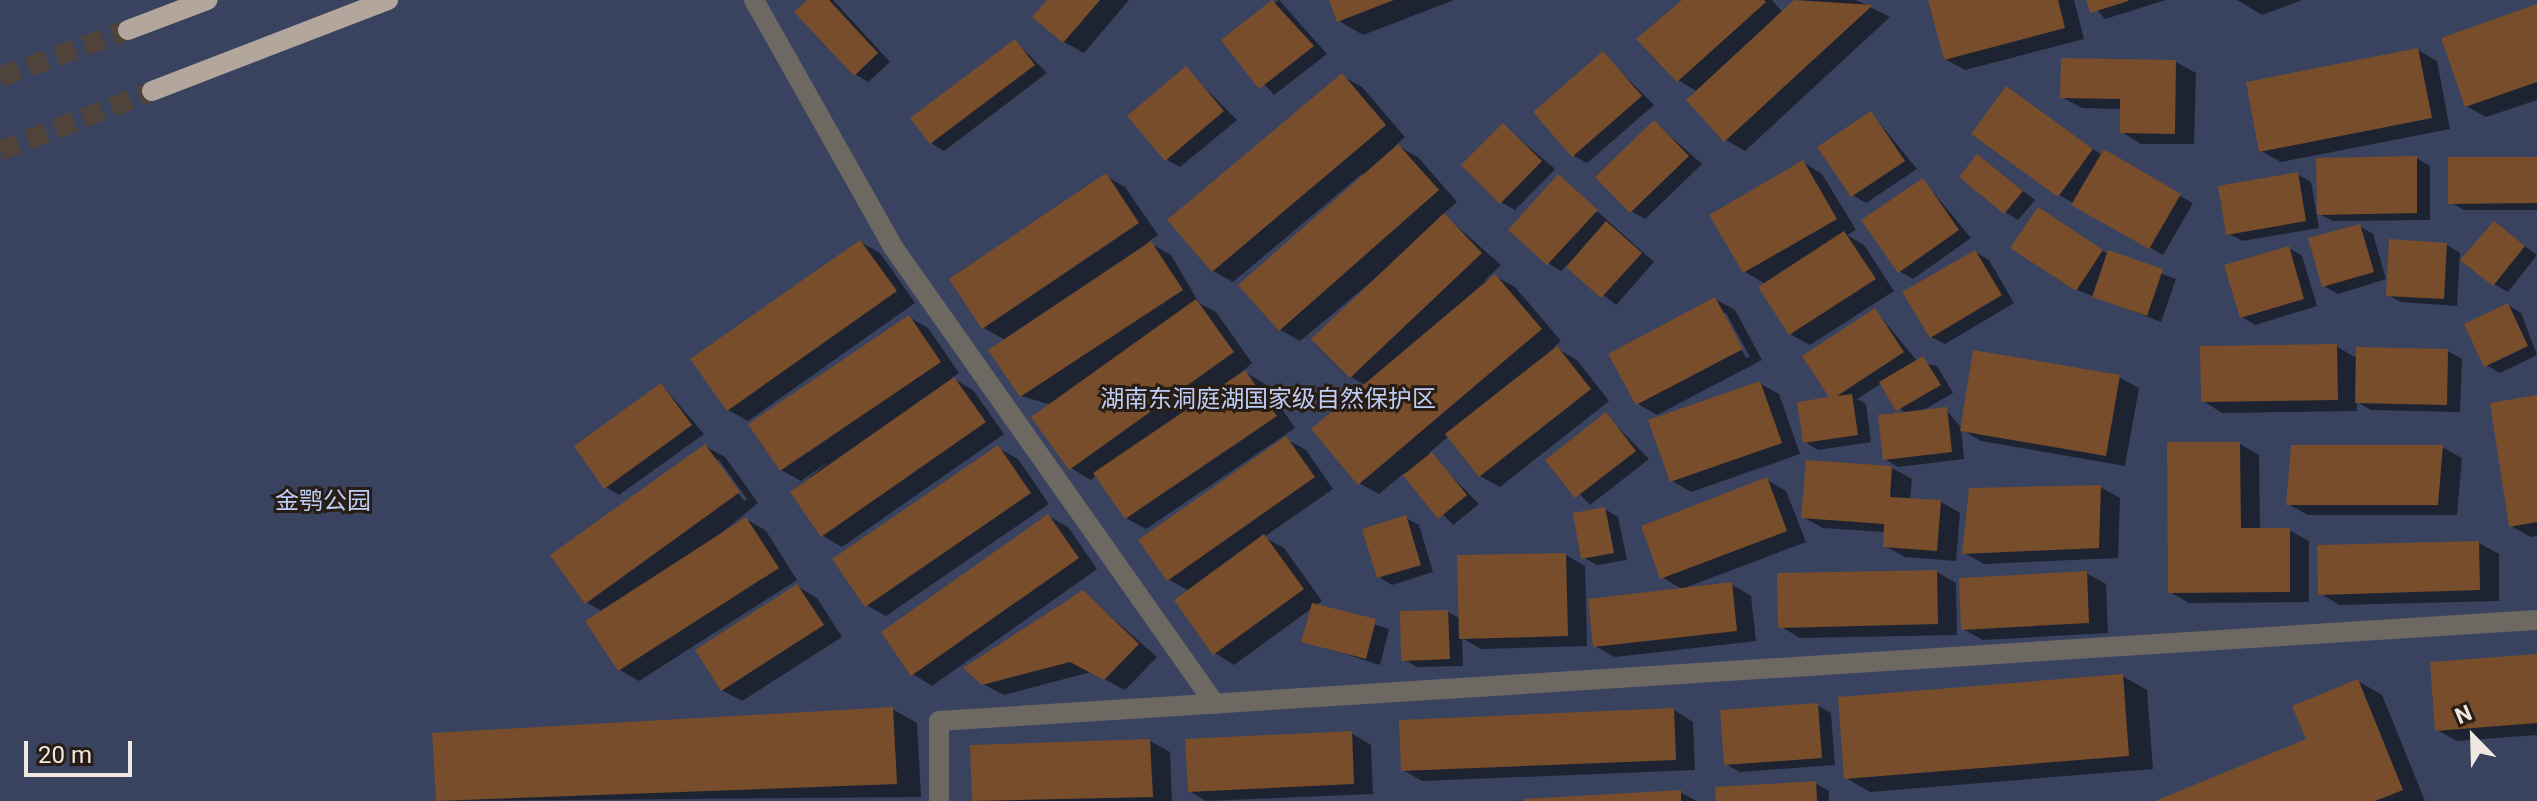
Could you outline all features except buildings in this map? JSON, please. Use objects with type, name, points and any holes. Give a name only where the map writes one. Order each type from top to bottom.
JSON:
[{"type":"main road","points":[[128,30],[207,0]]},
{"type":"main road","points":[[152,91],[388,0]]},
{"type":"street","points":[[754,0],[893,247],[1215,704]]},
{"type":"street","points":[[939,801],[939,721],[2537,620]]},
{"type":"green space","name":"湖南东洞庭湖国家级自然保护区","points":[[0,0],[2537,0],[2537,801],[0,801]]},
{"type":"tunnel","points":[[0,77],[128,30]]},
{"type":"tunnel","points":[[0,151],[152,91]]},
{"type":"park label","name":"金鹗公园","points":[[323,502]]}]
